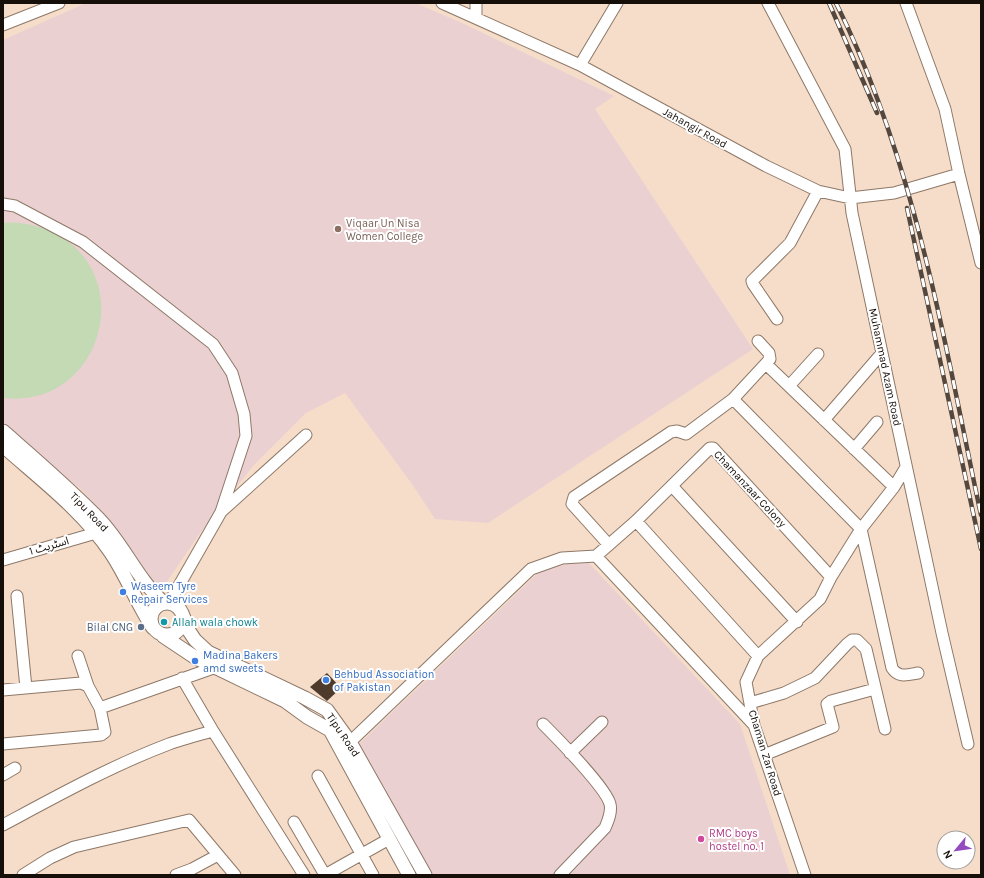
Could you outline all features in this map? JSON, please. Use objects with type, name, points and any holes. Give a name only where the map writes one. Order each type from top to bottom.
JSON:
[{"type":"main road","name":"Tipu Road","points":[[3,431],[100,520],[150,590],[166,603]]},
{"type":"main road","points":[[3,446],[66,502],[96,533],[124,574],[158,632],[170,636],[177,633],[182,627],[184,620],[182,613],[177,606],[166,603],[154,610],[151,622],[158,632],[196,658],[285,701],[307,717],[330,730],[409,875]]},
{"type":"main road","name":"Tipu Road","points":[[182,613],[189,631],[195,640],[208,652],[327,710],[350,742],[425,875]]},
{"type":"street","points":[[4,23],[59,3]]},
{"type":"street","name":"Jahangir Road","points":[[442,3],[580,65],[766,166],[818,191],[850,198],[894,193],[959,174]]},
{"type":"street","points":[[476,3],[476,18]]},
{"type":"street","name":"Muhammad Azam Road","points":[[768,3],[845,149],[852,213],[906,467],[968,744]]},
{"type":"street","points":[[906,3],[945,109],[981,263]]},
{"type":"street","points":[[580,65],[614,4]]},
{"type":"street","points":[[777,319],[752,281],[790,243],[818,191]]},
{"type":"street","points":[[3,204],[15,206],[83,242],[213,344],[232,373],[244,414],[246,436],[221,512],[166,603]]},
{"type":"street","points":[[609,545],[572,504],[574,498],[670,432],[677,431],[686,434],[733,399],[771,357],[758,341]]},
{"type":"street","points":[[824,420],[882,353]]},
{"type":"street","points":[[789,386],[818,354]]},
{"type":"street","points":[[766,364],[894,487]]},
{"type":"street","points":[[733,399],[861,529],[892,668],[899,676],[918,673]]},
{"type":"street","points":[[854,449],[877,422]]},
{"type":"street","points":[[221,512],[306,435]]},
{"type":"street","name":"Chamanzaar Colony","points":[[596,556],[636,521],[708,449],[713,448],[831,576]]},
{"type":"street","name":"Chaman Zar Road","points":[[805,875],[754,725],[746,682],[758,656],[797,622],[820,598],[831,576],[861,529],[894,487],[906,467]]},
{"type":"street","points":[[672,486],[797,622]]},
{"type":"street","points":[[636,521],[758,656]]},
{"type":"street","name":"اسٹریٹ 1","points":[[3,560],[96,533]]},
{"type":"street","points":[[350,742],[531,569],[562,558],[596,556],[754,725]]},
{"type":"street","points":[[17,596],[26,688]]},
{"type":"street","points":[[750,703],[784,693],[815,678],[852,640],[857,640],[866,649],[885,729]]},
{"type":"street","points":[[3,744],[101,735],[105,732],[100,708],[88,686],[78,656]]},
{"type":"street","points":[[100,708],[216,667]]},
{"type":"street","points":[[182,678],[213,731],[304,875]]},
{"type":"street","points":[[3,690],[81,683],[88,686]]},
{"type":"street","points":[[764,755],[833,727],[828,702],[875,689]]},
{"type":"street","points":[[570,753],[602,722]]},
{"type":"street","points":[[543,724],[603,791],[610,806],[609,819],[605,828],[560,875]]},
{"type":"street","points":[[3,826],[64,791],[139,757],[169,744],[213,731]]},
{"type":"street","points":[[3,775],[15,768]]},
{"type":"street","points":[[318,776],[373,875]]},
{"type":"street","points":[[23,875],[50,858],[74,847],[189,820],[235,875]]},
{"type":"street","points":[[294,822],[325,875],[389,839]]},
{"type":"street","points":[[176,875],[192,869],[218,855]]},
{"type":"shaded area","name":"Viqaar Un Nisa Women College","points":[[86,3],[415,3],[462,23],[614,96],[595,109],[753,349],[488,523],[435,519],[412,484],[345,393],[306,413],[254,465],[203,529],[157,596],[124,538],[82,490],[34,451],[3,421],[3,40]]},
{"type":"shaded area","points":[[586,560],[740,724],[790,875],[433,875],[359,744],[541,570]]},
{"type":"green space","points":[[3,223],[21,223],[45,229],[78,250],[95,276],[101,305],[98,334],[85,361],[65,383],[37,396],[3,398]]},
{"type":"building","name":"Behbud Association of Pakistan","points":[[327,673],[341,688],[327,701],[310,687]]},
{"type":"railway","points":[[829,3],[877,113]]},
{"type":"railway","points":[[836,3],[864,64],[887,126],[907,190],[925,254],[940,319],[981,515]]},
{"type":"railway","points":[[907,208],[981,549]]},
{"type":"place","name":"Viqaar Un Nisa Women College","points":[[338,229]]},
{"type":"place","name":"Waseem Tyre Repair Services","points":[[123,592]]},
{"type":"place","name":"Allah wala chowk","points":[[164,622]]},
{"type":"place","name":"Bilal CNG","points":[[141,627]]},
{"type":"place","name":"Madina Bakers amd sweets","points":[[195,661]]},
{"type":"place","name":"Behbud Association of Pakistan","points":[[326,680]]},
{"type":"place","name":"RMC boys hostel no. 1","points":[[701,839]]}]
